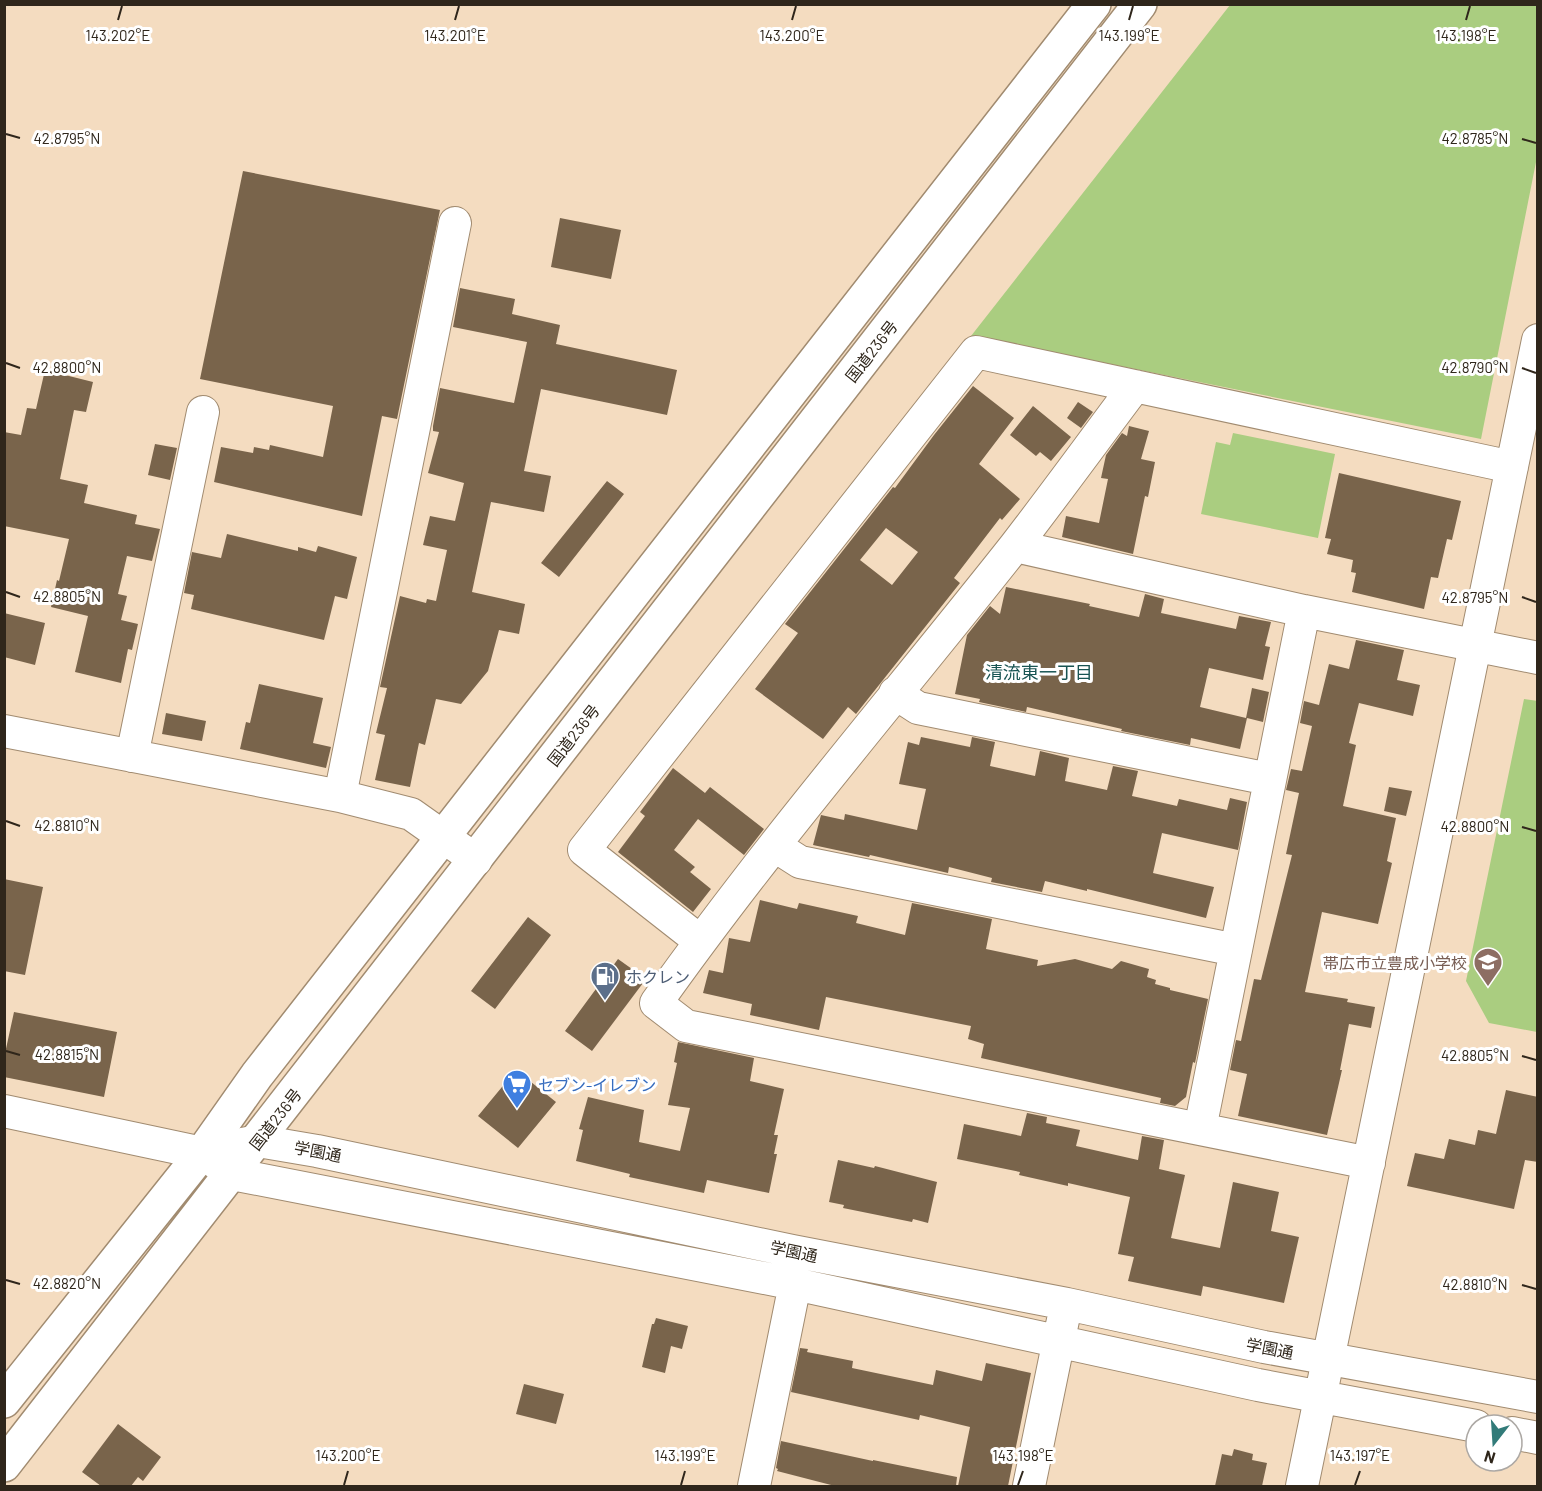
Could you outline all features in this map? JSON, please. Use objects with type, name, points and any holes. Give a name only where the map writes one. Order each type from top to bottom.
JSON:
[{"type":"highway","points":[[4,1401],[202,1153],[257,1075],[1094,4]]},
{"type":"highway","name":"国道236号","points":[[4,1465],[1140,4]]},
{"type":"street","points":[[340,796],[455,223]]},
{"type":"street","points":[[1302,1486],[1538,340]]},
{"type":"street","points":[[700,940],[584,850],[976,352],[1512,467]]},
{"type":"street","points":[[1135,386],[1015,546],[895,693],[700,940],[656,1003],[686,1026],[1370,1163]]},
{"type":"street","points":[[132,756],[203,412]]},
{"type":"street","points":[[1015,546],[1304,611],[1538,657]]},
{"type":"street","points":[[1200,1129],[1304,611]]},
{"type":"street","points":[[895,693],[918,708],[1269,780]]},
{"type":"street","points":[[4,731],[340,796],[411,814],[444,835],[476,860]]},
{"type":"street","points":[[775,846],[800,862],[1236,950]]},
{"type":"street","points":[[4,1111],[202,1153]]},
{"type":"street","name":"学園通","points":[[202,1153],[258,1141],[458,1179],[792,1251],[1067,1304],[1264,1347],[1538,1397]]},
{"type":"street","name":"学園通","points":[[202,1153],[232,1174],[795,1284],[1321,1398],[1464,1424]]},
{"type":"street","points":[[759,1486],[795,1284]]},
{"type":"street","points":[[1029,1486],[1067,1304]]},
{"type":"green space","points":[[1230,5],[1537,5],[1537,157],[1481,439],[971,336]]},
{"type":"green space","points":[[1233,433],[1335,454],[1318,538],[1201,514],[1216,442],[1230,445]]},
{"type":"green space","points":[[1524,699],[1538,701],[1537,1032],[1489,1023],[1466,981]]},
{"type":"building","points":[[243,171],[440,210],[397,419],[382,416],[362,516],[214,482],[221,447],[253,453],[254,447],[269,450],[270,445],[323,457],[333,406],[200,379]]},
{"type":"building","points":[[560,218],[621,230],[611,279],[551,267]]},
{"type":"building","points":[[460,288],[515,299],[512,314],[560,325],[556,344],[677,370],[667,415],[541,389],[524,471],[551,476],[544,512],[491,502],[472,592],[525,604],[519,634],[499,630],[488,671],[461,704],[436,699],[425,745],[419,743],[410,787],[375,780],[385,735],[376,733],[387,688],[380,687],[400,596],[426,603],[427,599],[436,601],[447,550],[423,545],[430,516],[455,521],[464,483],[428,473],[439,432],[433,431],[433,426],[440,388],[514,403],[527,342],[453,327]]},
{"type":"building","points":[[45,370],[93,382],[86,412],[74,410],[60,479],[88,485],[84,503],[137,515],[135,524],[160,529],[152,561],[127,556],[118,594],[127,596],[121,620],[138,624],[132,650],[128,649],[121,683],[75,672],[88,616],[51,607],[69,539],[4,526],[4,432],[21,435],[27,408],[36,409]]},
{"type":"building","points":[[973,386],[1014,418],[979,464],[1020,499],[1002,520],[1000,518],[954,578],[960,583],[856,714],[848,707],[823,739],[755,689],[798,633],[785,624],[893,487],[895,488]],"holes":[[[886,528],[918,552],[892,585],[860,560]]]},
{"type":"building","points":[[1078,402],[1093,412],[1081,428],[1067,418]]},
{"type":"building","points":[[1033,406],[1071,437],[1051,461],[1040,452],[1036,456],[1010,435]]},
{"type":"building","points":[[1129,426],[1149,431],[1141,459],[1155,462],[1148,497],[1145,496],[1133,554],[1062,537],[1066,516],[1099,523],[1108,479],[1101,478],[1106,455],[1122,433],[1127,436]]},
{"type":"building","points":[[155,444],[177,448],[170,480],[148,475]]},
{"type":"building","points":[[1339,473],[1461,501],[1452,540],[1447,539],[1438,578],[1431,577],[1424,609],[1352,592],[1356,573],[1351,572],[1353,560],[1327,554],[1331,539],[1325,538]]},
{"type":"building","points":[[607,481],[624,494],[559,577],[541,563]]},
{"type":"building","points":[[227,534],[298,551],[298,547],[316,552],[318,546],[357,557],[347,599],[335,596],[324,640],[191,609],[194,595],[184,593],[192,552],[221,558]]},
{"type":"building","points":[[1006,587],[1090,604],[1089,606],[1139,617],[1145,594],[1164,599],[1161,613],[1236,629],[1239,616],[1271,622],[1265,646],[1270,647],[1263,680],[1209,668],[1200,707],[1246,718],[1252,688],[1269,692],[1263,722],[1247,718],[1240,749],[1191,738],[1190,745],[1121,731],[1122,729],[1027,707],[1026,712],[979,702],[980,699],[955,694],[967,635],[990,606],[1000,614]]},
{"type":"building","points":[[4,613],[45,623],[35,665],[4,657]]},
{"type":"building","points":[[1356,640],[1404,650],[1397,680],[1420,685],[1413,716],[1359,703],[1349,743],[1356,745],[1343,806],[1396,818],[1387,861],[1392,863],[1378,924],[1322,912],[1305,992],[1348,999],[1347,1002],[1375,1007],[1371,1028],[1349,1024],[1340,1070],[1342,1070],[1327,1135],[1238,1116],[1247,1074],[1230,1070],[1236,1040],[1241,1041],[1254,979],[1261,980],[1292,855],[1286,854],[1299,793],[1286,790],[1291,769],[1302,771],[1312,726],[1300,723],[1304,701],[1319,705],[1329,664],[1349,669]]},
{"type":"building","points":[[259,684],[323,698],[313,743],[331,747],[326,768],[240,749],[246,722],[250,723]]},
{"type":"building","points":[[166,713],[206,721],[202,741],[162,734]]},
{"type":"building","points":[[921,737],[970,747],[972,737],[995,742],[990,766],[1035,776],[1040,751],[1069,758],[1065,781],[1107,790],[1113,766],[1138,771],[1132,796],[1177,806],[1179,799],[1227,810],[1230,798],[1247,802],[1238,850],[1162,833],[1153,873],[1214,887],[1206,918],[1045,881],[1042,892],[991,882],[992,878],[949,867],[948,873],[813,845],[821,815],[844,820],[845,814],[917,830],[926,789],[899,784],[908,742],[919,745]]},
{"type":"building","points":[[673,768],[705,793],[710,787],[764,829],[744,855],[698,819],[674,850],[695,867],[690,872],[711,889],[693,912],[618,852],[645,816],[640,812]]},
{"type":"building","points":[[1389,787],[1412,791],[1406,816],[1384,811]]},
{"type":"building","points":[[4,879],[43,887],[25,975],[4,971]]},
{"type":"building","points":[[760,900],[797,909],[799,903],[858,916],[856,923],[905,935],[912,903],[992,919],[986,949],[1038,960],[1037,966],[1075,959],[1112,969],[1121,961],[1149,969],[1147,977],[1156,980],[1155,984],[1208,999],[1186,1097],[1175,1106],[1160,1103],[1161,1098],[981,1058],[984,1044],[968,1039],[971,1026],[826,997],[819,1030],[750,1015],[752,1004],[703,993],[709,970],[723,973],[729,938],[750,942]]},
{"type":"building","points":[[528,917],[551,935],[495,1009],[471,991]]},
{"type":"building","points":[[618,959],[646,979],[592,1051],[565,1031]]},
{"type":"building","points":[[14,1012],[117,1032],[104,1097],[4,1077],[4,1058]]},
{"type":"building","points":[[678,1042],[754,1058],[750,1081],[784,1089],[774,1135],[778,1135],[774,1154],[777,1154],[769,1193],[707,1180],[704,1193],[629,1177],[630,1174],[576,1161],[583,1130],[579,1129],[588,1097],[644,1110],[639,1142],[680,1151],[690,1108],[668,1105],[677,1063],[674,1062]]},
{"type":"building","name":"セブン-イレブン","points":[[516,1070],[556,1102],[518,1148],[478,1116]]},
{"type":"building","points":[[1506,1090],[1538,1097],[1538,1162],[1525,1160],[1514,1209],[1407,1186],[1415,1153],[1444,1159],[1449,1139],[1475,1145],[1478,1130],[1496,1134]]},
{"type":"building","points":[[1027,1113],[1047,1117],[1046,1123],[1080,1130],[1076,1146],[1138,1160],[1142,1136],[1164,1140],[1159,1169],[1185,1175],[1171,1238],[1220,1248],[1233,1182],[1279,1192],[1271,1231],[1299,1237],[1284,1303],[1203,1286],[1201,1296],[1128,1281],[1134,1257],[1118,1254],[1130,1197],[1068,1183],[1068,1186],[1019,1175],[1020,1172],[957,1159],[964,1124],[1021,1136]]},
{"type":"building","points":[[838,1160],[874,1168],[875,1166],[937,1182],[928,1223],[843,1208],[844,1205],[829,1202]]},
{"type":"building","points":[[656,1318],[688,1326],[682,1349],[671,1346],[665,1373],[642,1367],[652,1324]]},
{"type":"building","points":[[800,1348],[808,1349],[807,1352],[853,1361],[852,1368],[933,1385],[936,1370],[982,1381],[986,1363],[1031,1373],[1008,1486],[958,1486],[970,1427],[920,1415],[919,1420],[791,1392]]},
{"type":"building","points":[[524,1384],[564,1394],[556,1424],[516,1414]]},
{"type":"building","points":[[118,1424],[161,1457],[143,1481],[138,1477],[131,1486],[101,1486],[82,1472]]},
{"type":"building","points":[[781,1441],[957,1477],[956,1486],[835,1486],[777,1471]]},
{"type":"building","points":[[1234,1449],[1253,1454],[1252,1460],[1267,1463],[1262,1486],[1215,1486],[1222,1454],[1232,1456]]},
{"type":"place","name":"帯広市立豊成小学校","points":[[1488,988]]},
{"type":"place","name":"ホクレン","points":[[605,1002]]},
{"type":"place","name":"セブン-イレブン","points":[[517,1110]]},
{"type":"district","name":"清流東一丁目","points":[[1039,672]]}]
